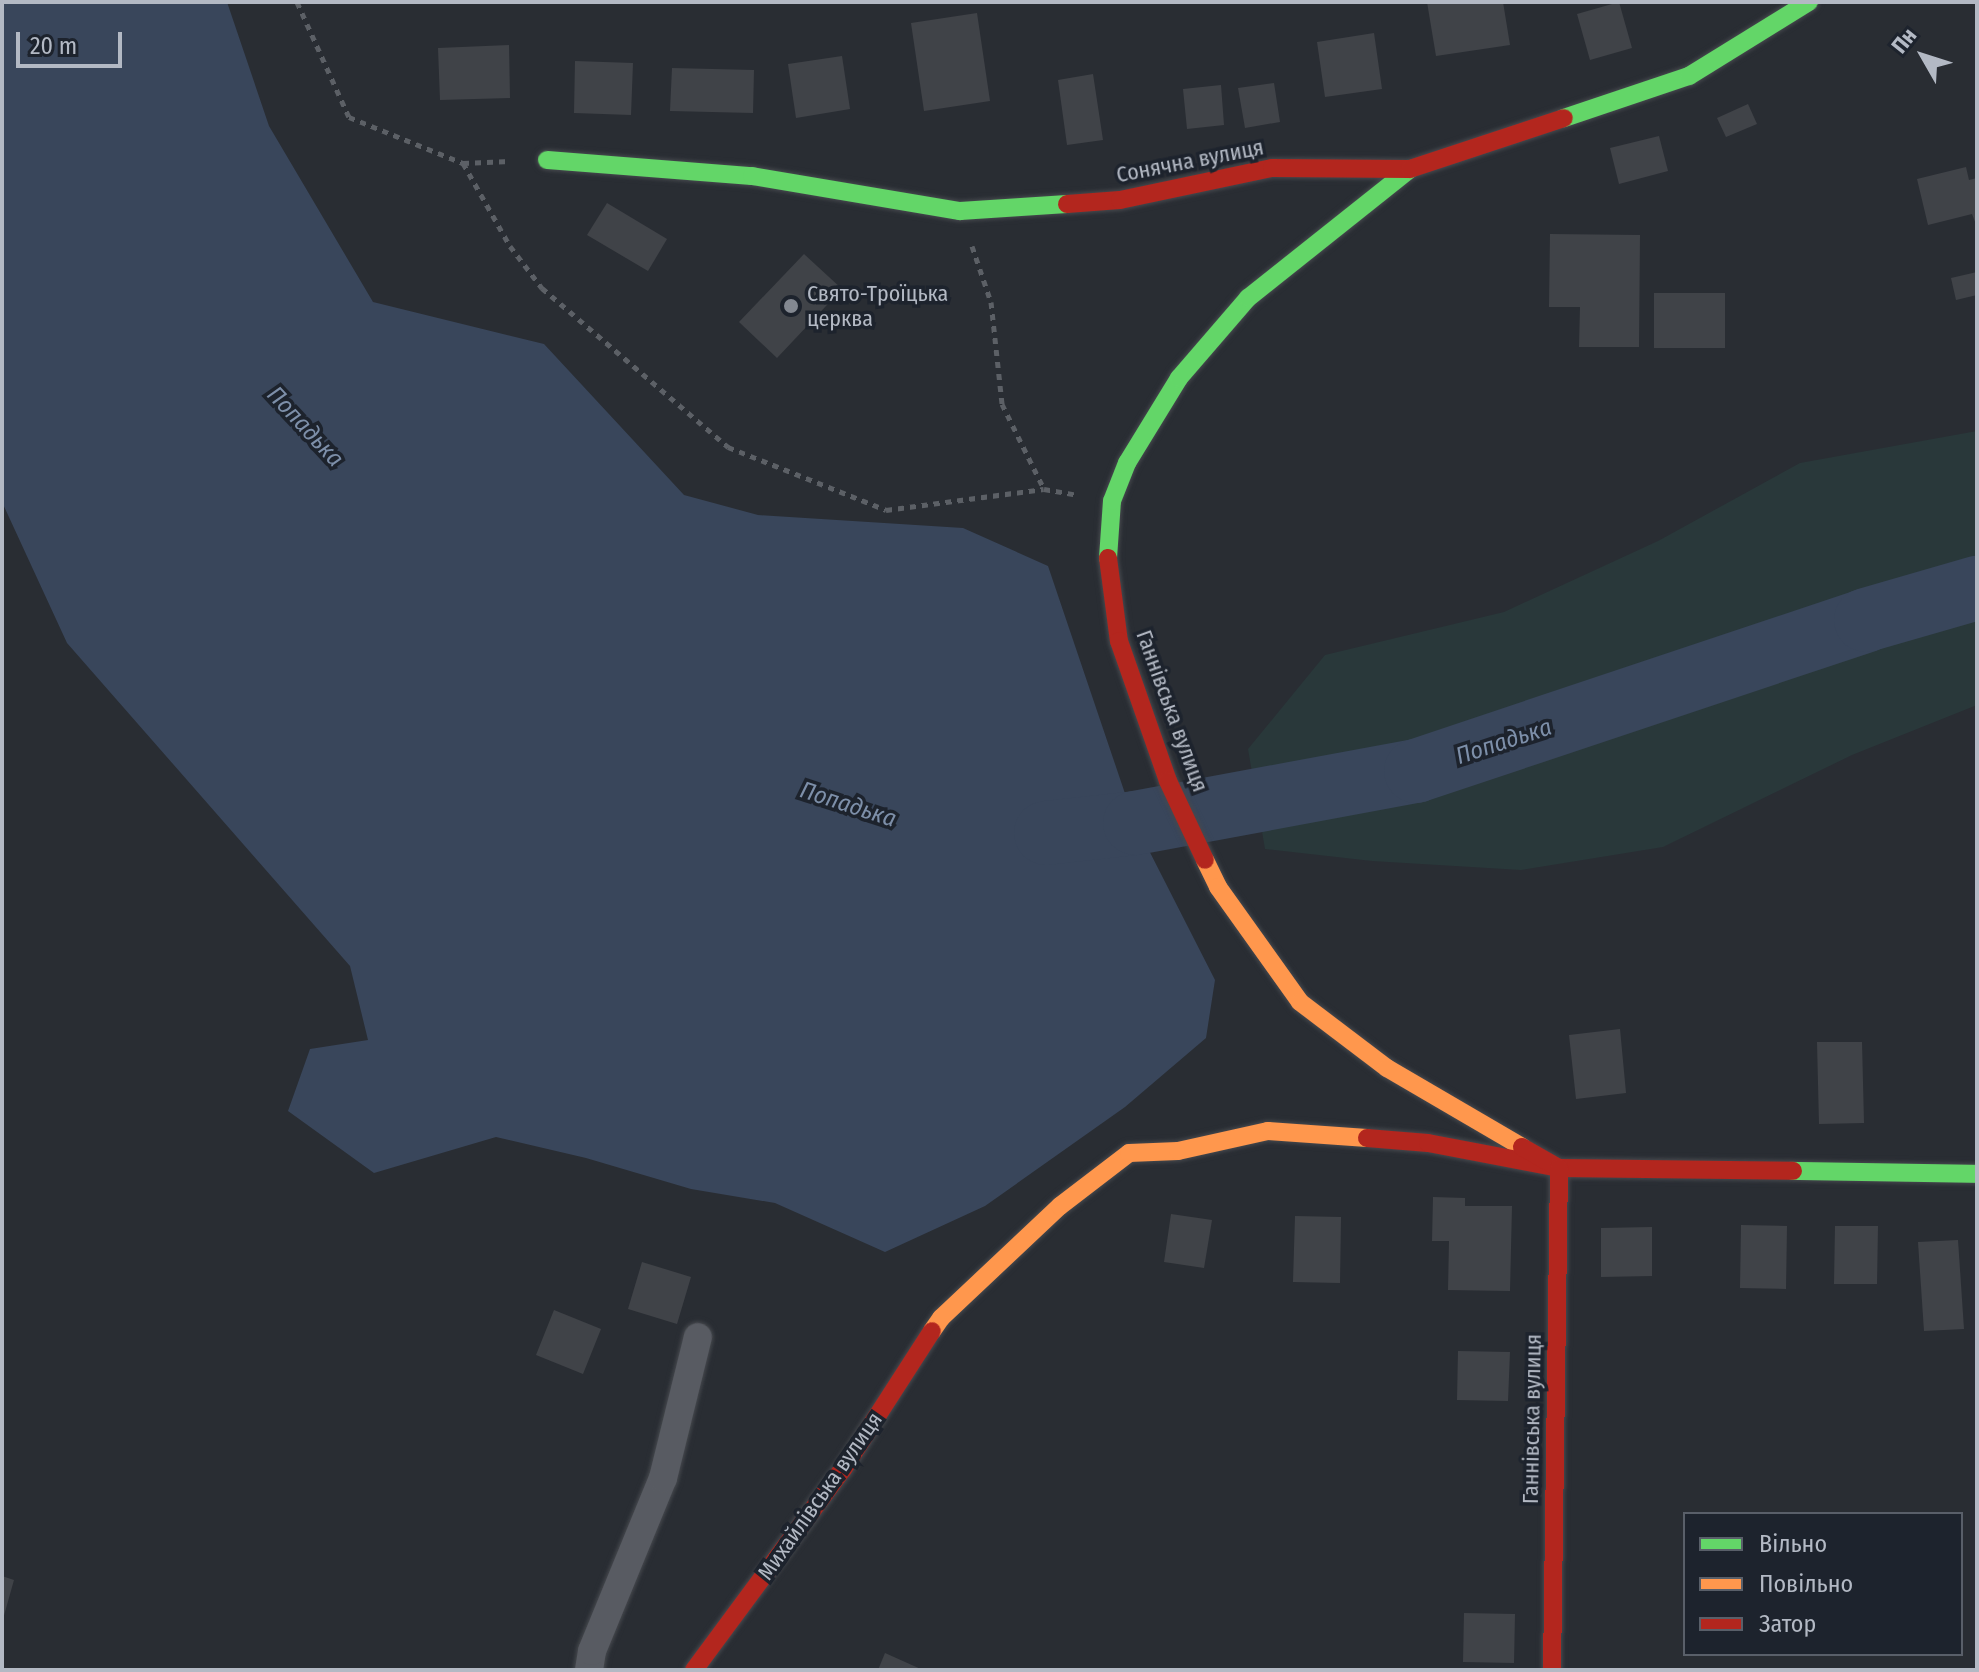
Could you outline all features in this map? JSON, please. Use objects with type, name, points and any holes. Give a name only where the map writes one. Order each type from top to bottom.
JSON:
[{"type":"street","name":"Сонячна вулиця","points":[[547,160],[752,176],[960,211],[1120,200],[1272,168],[1410,169],[1689,76],[1809,2]]},
{"type":"street","name":"Ганнівська вулиця","points":[[1410,169],[1248,298],[1179,378],[1127,463],[1112,501],[1107,549],[1119,641],[1168,781],[1218,887],[1300,1002],[1387,1068],[1559,1168],[1977,1174]]},
{"type":"street","name":"Михайлівська вулиця","points":[[694,1670],[843,1469],[941,1318],[1060,1206],[1129,1153],[1178,1151],[1268,1131],[1428,1143],[1559,1168]]},
{"type":"street","name":"Ганнівська вулиця","points":[[1552,1670],[1559,1168]]},
{"type":"street","points":[[589,1670],[592,1651],[663,1478],[698,1337]]},
{"type":"path","points":[[297,2],[349,117],[463,163],[547,160]]},
{"type":"path","points":[[463,163],[510,246],[542,288],[728,447],[886,510],[1044,489],[1112,501]]},
{"type":"path","points":[[960,211],[991,302],[1002,404],[1044,489]]},
{"type":"shaded area","points":[[1977,431],[1977,705],[1852,755],[1663,847],[1521,870],[1372,861],[1265,849],[1248,749],[1325,655],[1504,612],[1658,541],[1800,463]]},
{"type":"water","points":[[2,2],[227,2],[269,126],[373,302],[544,344],[684,495],[758,515],[963,528],[1048,566],[1135,823],[1215,980],[1206,1038],[1125,1107],[985,1206],[885,1252],[775,1203],[691,1189],[586,1158],[496,1137],[374,1173],[288,1111],[310,1049],[368,1040],[350,966],[67,643],[2,502]]},
{"type":"building","points":[[1427,2],[1503,2],[1510,45],[1436,56]]},
{"type":"building","points":[[1619,2],[1632,48],[1590,60],[1577,14]]},
{"type":"building","points":[[977,13],[990,101],[924,111],[911,23]]},
{"type":"building","points":[[1374,33],[1382,89],[1325,97],[1317,42]]},
{"type":"building","points":[[509,45],[510,98],[440,100],[438,48]]},
{"type":"building","points":[[842,56],[850,109],[796,118],[788,64]]},
{"type":"building","points":[[575,61],[633,63],[631,115],[574,113]]},
{"type":"building","points":[[672,68],[754,70],[753,113],[670,111]]},
{"type":"building","points":[[1093,74],[1103,140],[1067,145],[1058,80]]},
{"type":"building","points":[[1274,83],[1280,122],[1245,128],[1238,88]]},
{"type":"building","points":[[1221,85],[1224,125],[1187,129],[1183,89]]},
{"type":"building","points":[[1748,104],[1757,124],[1726,137],[1717,118]]},
{"type":"building","points":[[1659,136],[1668,171],[1619,184],[1610,148]]},
{"type":"building","points":[[1966,167],[1969,180],[1977,178],[1977,227],[1972,214],[1928,225],[1917,179]]},
{"type":"building","points":[[607,203],[667,239],[648,271],[587,235]]},
{"type":"building","points":[[1550,234],[1640,235],[1639,347],[1579,347],[1580,307],[1549,307]]},
{"type":"building","name":"Свято-Троїцька церква","points":[[804,254],[842,289],[777,358],[739,322]]},
{"type":"building","points":[[1977,272],[1977,295],[1956,300],[1951,278]]},
{"type":"building","points":[[1654,293],[1725,293],[1725,348],[1654,348]]},
{"type":"building","points":[[1620,1029],[1626,1093],[1576,1099],[1569,1035]]},
{"type":"building","points":[[1817,1042],[1862,1042],[1864,1123],[1819,1124]]},
{"type":"building","points":[[1433,1197],[1465,1198],[1465,1206],[1512,1206],[1510,1291],[1448,1290],[1449,1241],[1432,1241]]},
{"type":"building","points":[[1171,1214],[1212,1220],[1204,1268],[1164,1262]]},
{"type":"building","points":[[1295,1216],[1341,1217],[1340,1283],[1293,1282]]},
{"type":"building","points":[[1741,1225],[1787,1226],[1786,1289],[1740,1288]]},
{"type":"building","points":[[1835,1226],[1878,1226],[1877,1284],[1834,1284]]},
{"type":"building","points":[[1652,1227],[1652,1276],[1601,1277],[1601,1228]]},
{"type":"building","points":[[1958,1240],[1964,1329],[1924,1331],[1918,1242]]},
{"type":"building","points":[[642,1262],[691,1277],[677,1324],[628,1309]]},
{"type":"building","points":[[554,1310],[601,1329],[583,1374],[536,1355]]},
{"type":"building","points":[[1458,1351],[1510,1352],[1508,1401],[1457,1400]]},
{"type":"building","points":[[2,1576],[14,1580],[3,1619],[2,1619]]},
{"type":"building","points":[[1464,1613],[1515,1614],[1514,1663],[1463,1662]]},
{"type":"building","points":[[885,1653],[923,1670],[878,1670]]},
{"type":"waterway","name":"Попадька","points":[[1046,833],[1135,823],[1416,771],[1866,620],[1977,588]]},
{"type":"traffic: fast","points":[[1564,118],[1689,76],[1809,2]]},
{"type":"traffic: fast","points":[[547,160],[752,176],[960,211],[1067,204]]},
{"type":"traffic: fast","points":[[1108,558],[1112,501],[1127,463],[1179,378],[1248,298],[1410,169]]},
{"type":"traffic: fast","points":[[1793,1171],[1977,1174]]},
{"type":"traffic: slow","points":[[1205,860],[1218,887],[1300,1002],[1387,1068],[1522,1147]]},
{"type":"traffic: slow","points":[[932,1331],[941,1318],[1060,1206],[1129,1153],[1178,1151],[1268,1131],[1367,1138]]},
{"type":"traffic: jam","points":[[1067,204],[1120,200],[1272,168],[1410,169],[1564,118]]},
{"type":"traffic: jam","points":[[1108,558],[1119,641],[1168,781],[1205,860]]},
{"type":"traffic: jam","points":[[1367,1138],[1428,1143],[1559,1168],[1793,1171]]},
{"type":"traffic: jam","points":[[1522,1147],[1559,1168],[1552,1670]]},
{"type":"traffic: jam","points":[[694,1670],[843,1469],[932,1331]]},
{"type":"place","name":"Свято-Троїцька церква","points":[[791,306]]}]
